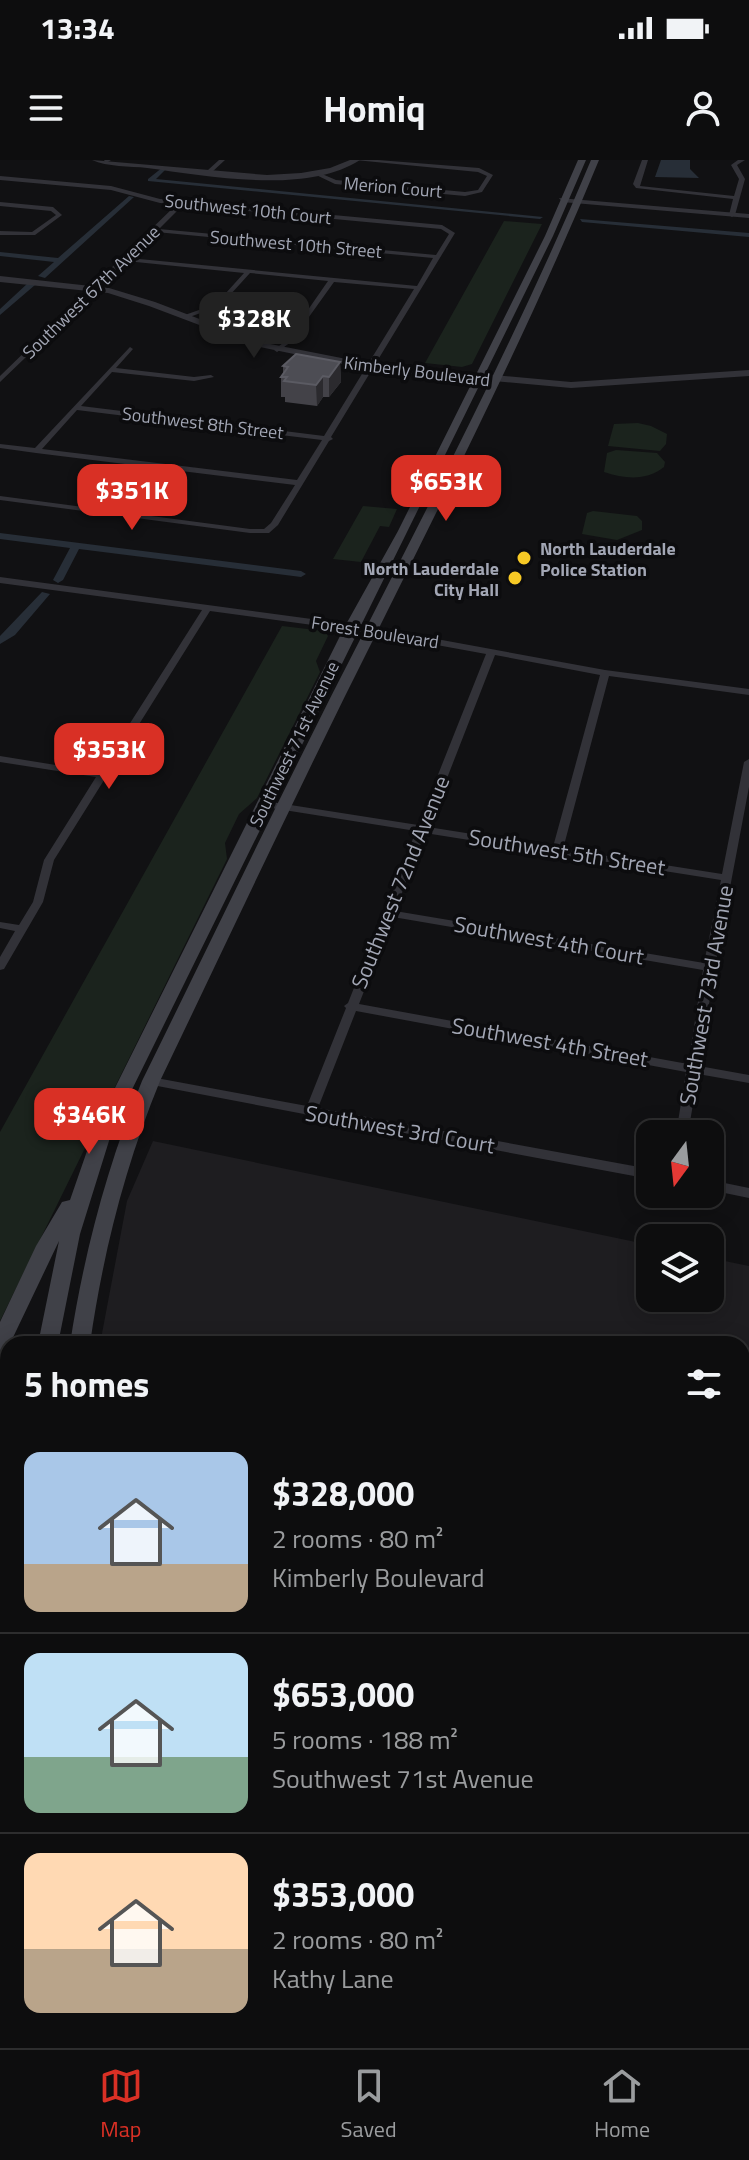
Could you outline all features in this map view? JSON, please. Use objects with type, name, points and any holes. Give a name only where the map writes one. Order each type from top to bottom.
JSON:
[{"type":"main road","name":"Southwest 71st Avenue","points":[[81,1336],[94,1253],[120,1155],[151,1081],[371,630],[422,533],[563,237],[569,201],[582,160]]},
{"type":"main road","name":"Southwest 71st Avenue","points":[[49,1336],[66,1244],[82,1183],[104,1128],[549,236],[592,162]]},
{"type":"main road","points":[[104,1128],[106,1143],[120,1155]]},
{"type":"main road","points":[[4,1336],[46,1246],[82,1183]]},
{"type":"street","points":[[96,160],[282,177],[340,169],[357,160]]},
{"type":"street","points":[[128,160],[163,165]]},
{"type":"street","points":[[212,170],[222,160]]},
{"type":"street","points":[[315,173],[346,160]]},
{"type":"street","name":"Merion Court","points":[[315,173],[335,182],[476,193],[490,175],[487,172],[357,160]]},
{"type":"street","points":[[637,160],[645,160],[636,184],[638,187],[737,198]]},
{"type":"street","points":[[732,215],[742,179],[734,165],[742,160]]},
{"type":"street","name":"Southwest 10th Court","points":[[0,178],[111,188],[182,203],[449,229],[452,233],[438,257]]},
{"type":"street","points":[[569,201],[749,216]]},
{"type":"street","name":"Southwest 67th Avenue","points":[[0,380],[182,203]]},
{"type":"street","points":[[0,204],[57,212],[59,215],[33,234],[0,233]]},
{"type":"street","name":"Southwest 10th Street","points":[[154,230],[438,257]]},
{"type":"street","points":[[0,498],[266,531],[274,525],[329,439],[438,257]]},
{"type":"street","points":[[124,259],[419,288]]},
{"type":"street","points":[[189,316],[226,300],[248,272]]},
{"type":"street","name":"Kimberly Boulevard","points":[[0,277],[138,293],[189,316],[280,347],[374,365],[571,385],[749,371]]},
{"type":"street","points":[[280,347],[332,280]]},
{"type":"street","points":[[36,451],[130,349]]},
{"type":"street","points":[[111,370],[194,379],[211,377]]},
{"type":"street","name":"Southwest 8th Street","points":[[76,408],[329,439]]},
{"type":"street","points":[[0,446],[300,483]]},
{"type":"street","name":"Forest Boulevard","points":[[0,580],[371,630],[605,673],[749,692]]},
{"type":"street","points":[[0,966],[38,902],[49,860],[99,775],[207,608]]},
{"type":"street","name":"Southwest 72nd Avenue","points":[[310,1113],[492,651]]},
{"type":"street","points":[[557,851],[605,673]]},
{"type":"street","points":[[0,759],[99,775]]},
{"type":"street","name":"Southwest 73rd Avenue","points":[[684,1120],[709,967],[749,762]]},
{"type":"street","name":"Southwest 5th Street","points":[[265,804],[727,878]]},
{"type":"street","name":"Southwest 4th Court","points":[[388,913],[709,967]]},
{"type":"street","points":[[0,925],[22,929]]},
{"type":"street","name":"Southwest 4th Street","points":[[350,1006],[749,1079]]},
{"type":"street","name":"Southwest 3rd Court","points":[[151,1081],[636,1171]]},
{"type":"street","points":[[724,1188],[749,1193]]},
{"type":"shaded area","points":[[661,160],[690,160],[690,169],[699,178],[655,177]]},
{"type":"shaded area","points":[[504,221],[542,224],[472,364],[462,367],[425,363]]},
{"type":"shaded area","points":[[638,423],[667,434],[666,444],[660,451],[608,446],[614,424]]},
{"type":"shaded area","points":[[616,450],[657,453],[665,462],[664,467],[650,475],[636,477],[604,472],[607,453]]},
{"type":"shaded area","points":[[363,506],[397,509],[389,527],[380,526],[361,562],[333,559]]},
{"type":"shaded area","points":[[587,513],[637,516],[642,521],[642,530],[617,540],[582,534]]},
{"type":"shaded area","points":[[282,626],[324,631],[328,636],[316,661],[320,672],[257,798],[239,814],[225,843],[227,859],[0,1321],[0,1132]]},
{"type":"shaded area","points":[[153,1141],[636,1242],[636,1312],[724,1312],[724,1261],[749,1266],[749,1336],[102,1336],[127,1201]]},
{"type":"building","points":[[296,354],[340,362],[329,377],[323,376],[316,385],[284,381],[287,377],[281,377],[288,367],[283,366]]},
{"type":"waterway","points":[[163,169],[150,180],[540,217]]},
{"type":"waterway","points":[[42,276],[131,197]]},
{"type":"waterway","points":[[582,220],[749,235]]},
{"type":"waterway","points":[[0,254],[60,260]]},
{"type":"waterway","points":[[0,313],[31,285]]},
{"type":"waterway","points":[[0,536],[301,574]]},
{"type":"waterway","points":[[58,580],[76,546]]},
{"type":"waterway","points":[[0,641],[11,633],[45,594]]},
{"type":"place","name":"North Lauderdale Police Station","points":[[524,558]]},
{"type":"place","name":"North Lauderdale City Hall","points":[[515,578]]}]
